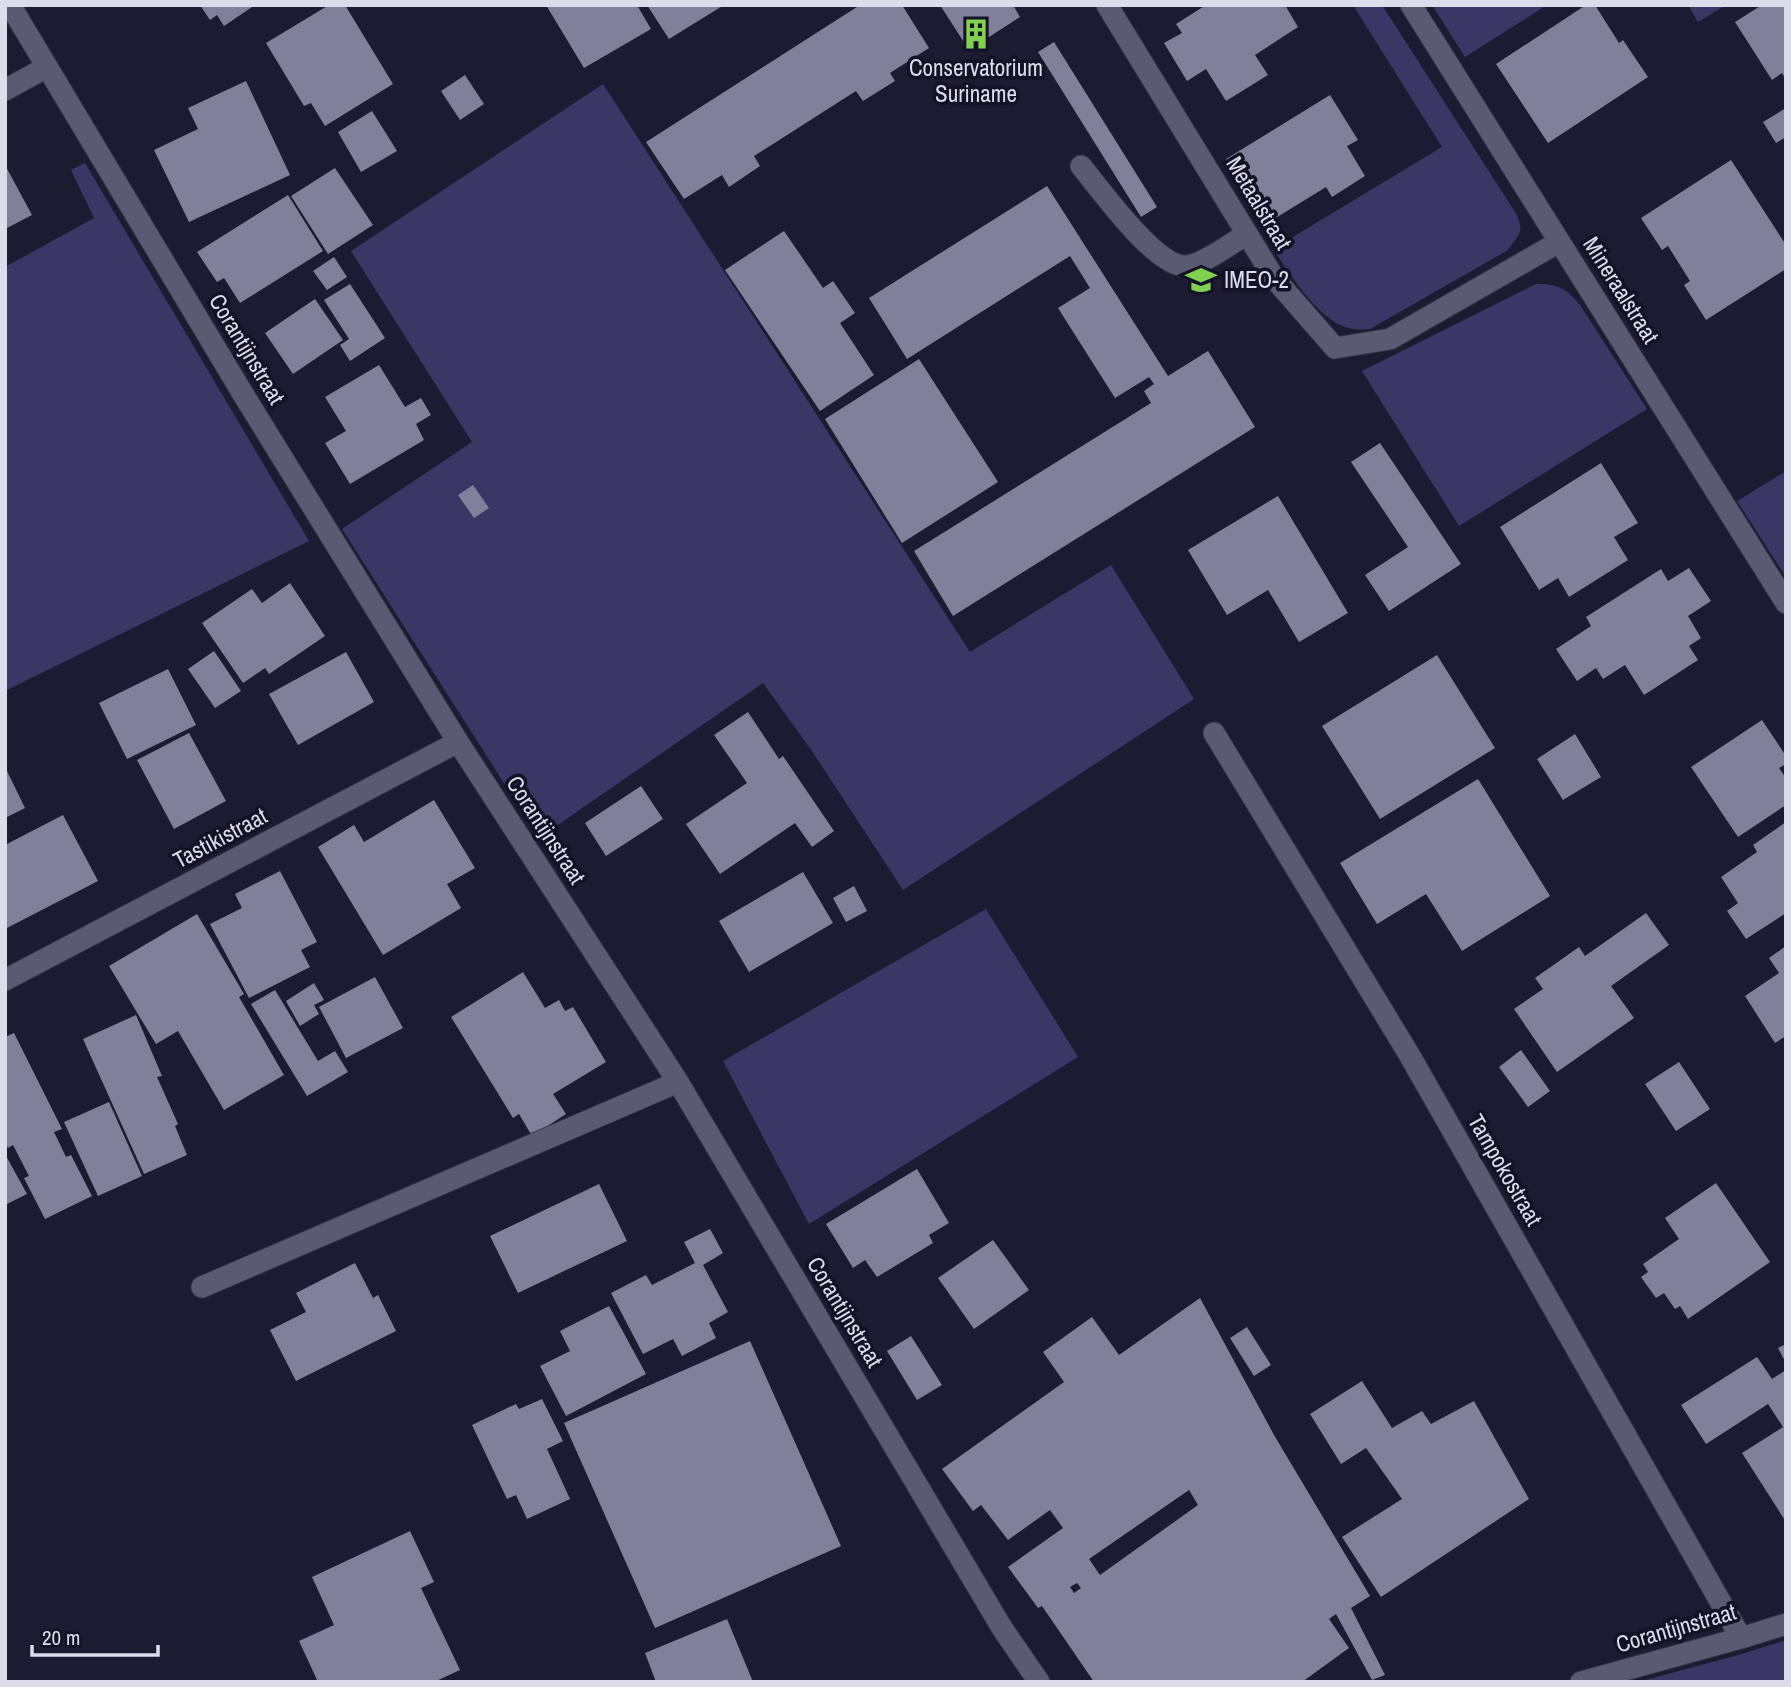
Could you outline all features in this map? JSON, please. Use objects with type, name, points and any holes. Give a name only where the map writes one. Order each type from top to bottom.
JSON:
[{"type":"street","name":"Corantijnstraat","points":[[10,5],[243,394],[458,742],[678,1082],[1002,1628],[1039,1682]]},
{"type":"street","name":"Metaalstraat","points":[[1107,5],[1274,278],[1335,348],[1390,339],[1559,242]]},
{"type":"street","name":"Mineraalstraat","points":[[1410,5],[1786,603]]},
{"type":"street","points":[[5,90],[47,67]]},
{"type":"street","points":[[1081,166],[1131,228],[1175,265],[1187,266],[1203,260],[1247,234]]},
{"type":"street","name":"Tampokostraat","points":[[1214,733],[1410,1056],[1741,1638]]},
{"type":"street","name":"Tastikistraat","points":[[5,980],[458,742]]},
{"type":"street","points":[[202,1287],[678,1082]]},
{"type":"street","name":"Corantijnstraat","points":[[1581,1682],[1786,1623]]},
{"type":"shaded area","points":[[1353,5],[1382,5],[1515,212],[1520,224],[1518,236],[1508,250],[1370,329],[1353,329],[1341,325],[1318,309],[1273,249],[1442,147]]},
{"type":"shaded area","points":[[1432,5],[1547,5],[1465,57]]},
{"type":"shaded area","points":[[1688,5],[1726,5],[1698,22]]},
{"type":"shaded area","points":[[603,84],[970,652],[1111,565],[1194,699],[903,890],[812,751],[763,683],[539,838],[342,529],[472,442],[351,251]]},
{"type":"shaded area","points":[[85,163],[309,541],[5,691],[5,267],[94,218],[71,170]]},
{"type":"shaded area","points":[[1536,284],[1561,288],[1575,299],[1647,409],[1459,526],[1362,371]]},
{"type":"shaded area","points":[[1786,471],[1786,577],[1737,501]]},
{"type":"shaded area","points":[[986,909],[1078,1057],[809,1224],[723,1061]]},
{"type":"shaded area","points":[[1786,1640],[1786,1682],[1638,1682],[1742,1654]]},
{"type":"building","points":[[200,5],[255,5],[224,26],[217,15],[210,20]]},
{"type":"building","points":[[329,5],[345,5],[393,84],[325,126],[311,103],[304,106],[266,43]]},
{"type":"building","points":[[546,5],[637,5],[651,29],[584,68]]},
{"type":"building","points":[[647,5],[724,5],[669,39]]},
{"type":"building","points":[[860,5],[902,5],[929,48],[890,73],[895,81],[863,101],[856,91],[754,156],[760,166],[729,187],[722,175],[684,199],[646,142]]},
{"type":"building","name":"Conservatorium Suriname","points":[[940,5],[1013,5],[1020,17],[969,50]]},
{"type":"building","points":[[1206,5],[1285,5],[1298,27],[1255,55],[1268,75],[1226,101],[1206,69],[1187,81],[1164,43],[1182,33],[1176,24]]},
{"type":"building","points":[[1586,5],[1595,5],[1619,43],[1623,40],[1648,77],[1548,143],[1496,64]]},
{"type":"building","points":[[1762,5],[1786,5],[1786,80],[1782,73],[1772,80],[1735,22]]},
{"type":"building","points":[[1054,42],[1157,207],[1141,217],[1038,52]]},
{"type":"building","points":[[465,75],[484,104],[460,120],[441,91]]},
{"type":"building","points":[[246,81],[290,175],[189,222],[154,150],[198,129],[188,108]]},
{"type":"building","points":[[1330,95],[1358,140],[1347,146],[1365,176],[1332,197],[1326,187],[1266,224],[1226,159]]},
{"type":"building","points":[[1786,108],[1786,137],[1776,143],[1763,122]]},
{"type":"building","points":[[372,111],[397,151],[361,172],[338,132]]},
{"type":"building","points":[[1731,160],[1786,245],[1786,269],[1706,320],[1684,285],[1690,281],[1668,246],[1662,250],[1641,218]]},
{"type":"building","points":[[5,165],[32,215],[5,229]]},
{"type":"building","points":[[335,168],[373,225],[328,254],[291,196]]},
{"type":"building","points":[[1047,186],[1168,376],[1208,351],[1255,427],[953,616],[914,551],[1151,403],[1144,391],[1154,384],[1149,377],[1115,398],[1058,308],[1090,288],[1070,256],[907,359],[869,298]]},
{"type":"building","points":[[288,195],[323,251],[240,303],[224,278],[217,282],[197,252]]},
{"type":"building","points":[[784,231],[823,288],[833,281],[855,313],[840,323],[874,375],[820,411],[725,270]]},
{"type":"building","points":[[334,257],[347,277],[327,290],[313,271]]},
{"type":"building","points":[[350,284],[385,338],[350,361],[340,345],[349,339],[324,300]]},
{"type":"building","points":[[315,299],[343,340],[293,374],[265,333]]},
{"type":"building","points":[[919,359],[998,482],[902,543],[825,419]]},
{"type":"building","points":[[379,365],[405,407],[421,398],[431,415],[416,424],[424,440],[350,484],[325,443],[346,431],[325,397]]},
{"type":"building","points":[[1380,443],[1461,564],[1389,611],[1365,575],[1408,547],[1351,462]]},
{"type":"building","points":[[1601,463],[1638,523],[1614,537],[1628,560],[1569,597],[1558,578],[1539,590],[1500,527]]},
{"type":"building","points":[[473,485],[489,508],[474,518],[458,495]]},
{"type":"building","points":[[1278,496],[1348,613],[1299,642],[1268,590],[1227,615],[1188,550]]},
{"type":"building","points":[[1689,568],[1711,601],[1688,616],[1701,638],[1689,646],[1698,660],[1644,695],[1625,665],[1603,679],[1596,668],[1577,681],[1556,649],[1591,626],[1586,617],[1661,569],[1668,581]]},
{"type":"building","points":[[290,583],[325,636],[269,674],[265,668],[243,683],[202,623],[252,589],[262,603]]},
{"type":"building","points":[[214,651],[241,691],[215,708],[188,669]]},
{"type":"building","points":[[346,652],[374,702],[298,745],[269,694]]},
{"type":"building","points":[[1437,655],[1495,748],[1380,819],[1322,726]]},
{"type":"building","points":[[168,669],[196,725],[127,759],[99,703]]},
{"type":"building","points":[[748,712],[779,759],[783,756],[834,831],[812,847],[795,823],[720,874],[686,824],[747,783],[714,735]]},
{"type":"building","points":[[1762,720],[1786,756],[1786,764],[1779,768],[1786,778],[1786,805],[1738,837],[1691,767]]},
{"type":"building","points":[[189,733],[226,801],[174,829],[137,760]]},
{"type":"building","points":[[1575,734],[1601,777],[1563,800],[1537,759]]},
{"type":"building","points":[[7,771],[25,808],[5,818],[5,772]]},
{"type":"building","points":[[1478,779],[1550,896],[1462,951],[1426,894],[1377,924],[1340,863]]},
{"type":"building","points":[[641,786],[663,819],[606,856],[585,823]]},
{"type":"building","points":[[434,800],[475,868],[447,884],[461,908],[383,955],[318,847],[354,825],[364,842]]},
{"type":"building","points":[[63,815],[98,881],[5,929],[5,845]]},
{"type":"building","points":[[1786,822],[1786,913],[1746,939],[1727,911],[1738,903],[1721,877],[1757,852],[1753,845]]},
{"type":"building","points":[[280,871],[317,942],[301,950],[310,967],[249,998],[210,924],[242,908],[235,894]]},
{"type":"building","points":[[803,872],[833,923],[749,972],[719,921]]},
{"type":"building","points":[[854,886],[867,911],[846,922],[833,898]]},
{"type":"building","points":[[1646,913],[1669,945],[1611,986],[1634,1018],[1557,1072],[1514,1009],[1543,989],[1535,978],[1579,947],[1585,956]]},
{"type":"building","points":[[197,914],[244,994],[239,997],[284,1075],[224,1110],[178,1031],[156,1044],[109,966]]},
{"type":"building","points":[[1786,946],[1786,1036],[1775,1043],[1745,996],[1779,973],[1769,958]]},
{"type":"building","points":[[523,972],[545,1008],[559,1000],[565,1011],[573,1007],[606,1062],[553,1094],[566,1114],[532,1136],[519,1114],[513,1118],[451,1017]]},
{"type":"building","points":[[375,977],[403,1028],[346,1058],[319,1007]]},
{"type":"building","points":[[314,983],[324,1000],[314,1005],[319,1014],[300,1026],[286,1001]]},
{"type":"building","points":[[275,990],[318,1061],[335,1051],[348,1072],[307,1096],[251,1004]]},
{"type":"building","points":[[136,1015],[162,1076],[157,1077],[178,1124],[175,1126],[187,1155],[144,1174],[83,1039]]},
{"type":"building","points":[[14,1033],[62,1129],[54,1132],[66,1157],[71,1155],[92,1196],[45,1219],[24,1178],[29,1176],[13,1145],[8,1148],[5,1142],[5,1037]]},
{"type":"building","points":[[1521,1050],[1550,1091],[1528,1107],[1499,1067]]},
{"type":"building","points":[[1679,1062],[1710,1109],[1676,1131],[1645,1084]]},
{"type":"building","points":[[109,1102],[142,1176],[98,1196],[64,1122]]},
{"type":"building","points":[[5,1154],[27,1194],[5,1205]]},
{"type":"building","points":[[917,1169],[949,1223],[929,1235],[933,1243],[877,1277],[865,1260],[853,1268],[826,1224]]},
{"type":"building","points":[[1716,1183],[1770,1262],[1688,1319],[1680,1306],[1675,1309],[1664,1293],[1656,1298],[1641,1277],[1648,1272],[1643,1264],[1679,1239],[1665,1218]]},
{"type":"building","points":[[599,1184],[627,1241],[518,1293],[490,1236]]},
{"type":"building","points":[[710,1229],[723,1253],[703,1265],[728,1312],[709,1323],[716,1338],[682,1356],[673,1339],[643,1354],[611,1293],[646,1275],[652,1285],[695,1263],[684,1242]]},
{"type":"building","points":[[993,1240],[1029,1290],[974,1329],[938,1278]]},
{"type":"building","points":[[355,1263],[373,1298],[378,1295],[396,1331],[296,1381],[270,1330],[306,1312],[296,1293]]},
{"type":"building","points":[[1200,1298],[1274,1435],[1370,1596],[1351,1608],[1385,1675],[1372,1680],[1336,1614],[1329,1619],[1349,1648],[1302,1682],[1094,1682],[1042,1606],[1038,1608],[1008,1567],[1063,1528],[1050,1510],[1008,1540],[981,1505],[973,1511],[942,1469],[1064,1382],[1043,1352],[1092,1317],[1119,1355]],"holes":[[[1189,1490],[1198,1505],[1100,1575],[1089,1559]],[[1077,1583],[1081,1588],[1074,1593],[1070,1587]]]},
{"type":"building","points":[[609,1306],[646,1374],[566,1416],[540,1366],[570,1351],[560,1331]]},
{"type":"building","points":[[1247,1327],[1271,1365],[1254,1376],[1230,1338]]},
{"type":"building","points":[[911,1336],[942,1385],[917,1400],[887,1351]]},
{"type":"building","points":[[750,1341],[841,1546],[655,1628],[564,1423]]},
{"type":"building","points":[[1786,1344],[1786,1363],[1778,1348]]},
{"type":"building","points":[[1757,1357],[1772,1379],[1786,1370],[1786,1522],[1742,1453],[1783,1427],[1768,1404],[1706,1444],[1681,1405]]},
{"type":"building","points":[[1362,1381],[1392,1428],[1422,1411],[1431,1424],[1474,1401],[1529,1499],[1381,1597],[1342,1537],[1402,1499],[1366,1448],[1341,1464],[1310,1414]]},
{"type":"building","points":[[542,1399],[563,1441],[547,1449],[570,1499],[527,1519],[516,1495],[507,1499],[472,1425],[516,1404],[519,1409]]},
{"type":"building","points":[[410,1531],[434,1582],[421,1588],[460,1670],[434,1682],[318,1682],[299,1641],[334,1625],[312,1577]]},
{"type":"building","points":[[727,1619],[753,1682],[656,1682],[645,1653]]},
{"type":"place","name":"Conservatorium Suriname","points":[[976,34]]},
{"type":"place","name":"IMEO-2","points":[[1201,280]]}]
